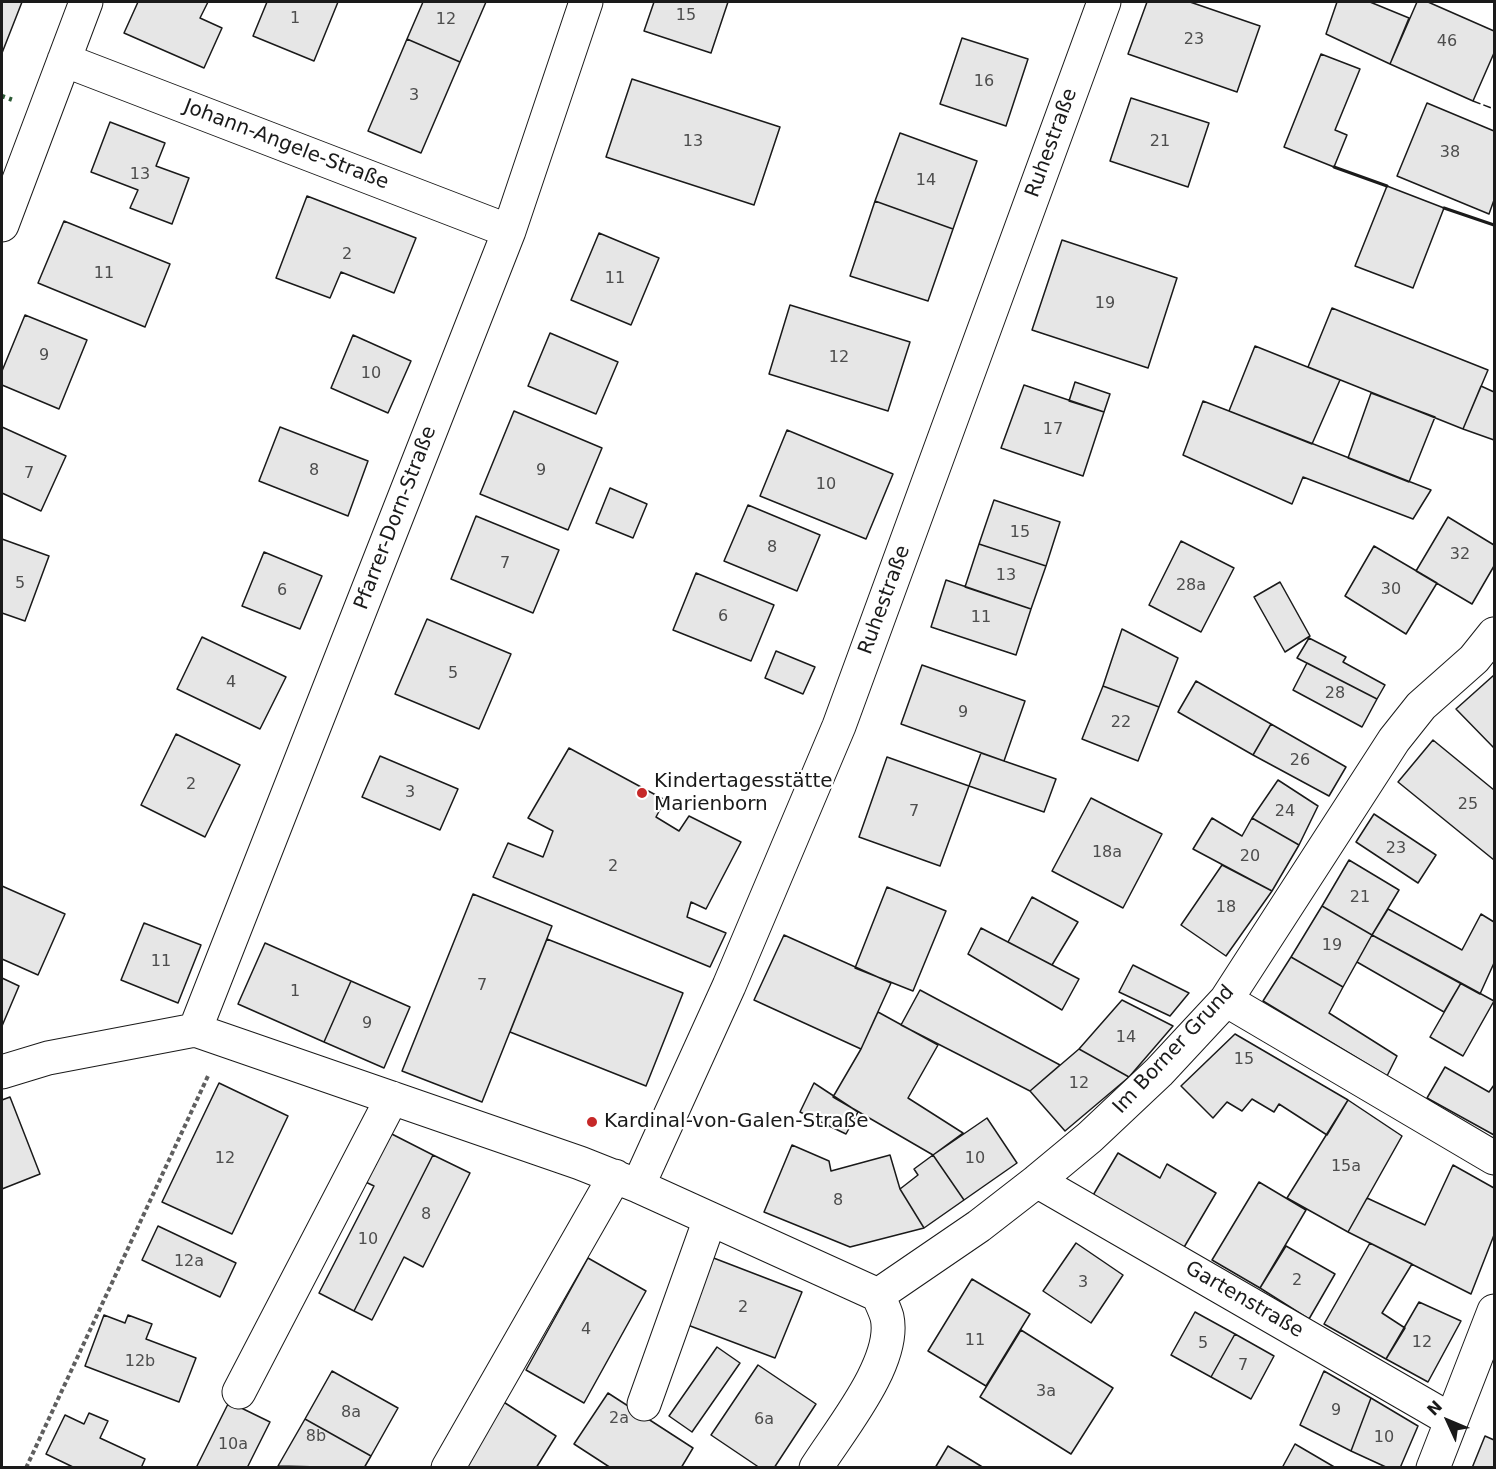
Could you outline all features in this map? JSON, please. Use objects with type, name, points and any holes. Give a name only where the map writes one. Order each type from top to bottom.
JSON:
[{"type":"street","points":[[2,225],[86,2]]},
{"type":"street","name":"Pfarrer-Dorn-Straße","points":[[210,1035],[509,231],[586,2]]},
{"type":"street","name":"Ruhestraße","points":[[448,1467],[626,1181],[729,987],[839,726],[1104,2]]},
{"type":"street","name":"Johann-Angele-Straße","points":[[64,60],[509,231]]},
{"type":"street","name":"Im Borner Grund","points":[[878,1295],[979,1226],[1037,1181],[1090,1137],[1160,1072],[1226,999],[1394,740],[1421,706],[1474,659],[1494,634]]},
{"type":"street","points":[[1226,999],[1494,1158]]},
{"type":"street","points":[[2,1072],[48,1059],[210,1035],[626,1181],[878,1295],[887,1318],[886,1345],[877,1372],[816,1467]]},
{"type":"street","points":[[239,1392],[392,1098]]},
{"type":"street","name":"Gartenstraße","points":[[1037,1181],[1451,1420]]},
{"type":"street","points":[[644,1404],[710,1219]]},
{"type":"street","points":[[1433,1467],[1494,1311]]},
{"type":"path","points":[[26,1467],[210,1035]]},
{"type":"building","points":[[2,2],[22,2],[2,53]]},
{"type":"building","points":[[138,2],[208,2],[200,18],[222,28],[204,68],[124,33]]},
{"type":"building","points":[[267,2],[338,2],[314,61],[253,36]]},
{"type":"building","points":[[423,2],[486,2],[460,62],[407,39]]},
{"type":"building","points":[[654,2],[728,2],[711,53],[644,31]]},
{"type":"building","points":[[1147,2],[1190,2],[1260,26],[1237,92],[1128,54]]},
{"type":"building","points":[[1337,2],[1370,2],[1409,18],[1390,64],[1326,34]]},
{"type":"building","points":[[1417,2],[1428,2],[1494,31],[1494,53],[1473,101],[1390,64]]},
{"type":"building","points":[[962,38],[1028,59],[1006,126],[940,104]]},
{"type":"building","points":[[407,39],[460,62],[421,153],[368,131]]},
{"type":"building","points":[[1321,54],[1360,69],[1335,130],[1347,135],[1334,167],[1284,147]]},
{"type":"building","points":[[632,79],[780,127],[754,205],[606,157]]},
{"type":"building","points":[[1131,98],[1209,123],[1188,187],[1110,161]]},
{"type":"building","points":[[1427,103],[1494,131],[1494,200],[1489,214],[1397,176]]},
{"type":"building","points":[[110,122],[165,143],[156,166],[189,178],[172,224],[130,208],[138,190],[91,172]]},
{"type":"building","points":[[900,133],[977,161],[953,229],[875,201]]},
{"type":"building","points":[[1387,186],[1444,208],[1413,288],[1355,266]]},
{"type":"building","points":[[307,196],[416,238],[394,293],[341,272],[330,298],[276,278]]},
{"type":"building","points":[[875,201],[953,229],[928,301],[850,276]]},
{"type":"building","points":[[64,221],[170,264],[145,327],[38,283]]},
{"type":"building","points":[[599,233],[659,258],[631,325],[571,300]]},
{"type":"building","points":[[1062,240],[1177,278],[1148,368],[1032,330]]},
{"type":"building","points":[[790,305],[910,342],[888,411],[769,374]]},
{"type":"building","points":[[1332,308],[1488,370],[1463,429],[1308,367]]},
{"type":"building","points":[[25,315],[87,340],[59,409],[2,385],[2,371]]},
{"type":"building","points":[[550,333],[618,362],[596,414],[528,386]]},
{"type":"building","points":[[353,335],[411,361],[388,413],[331,388]]},
{"type":"building","points":[[1255,346],[1340,380],[1312,444],[1229,411]]},
{"type":"building","points":[[1075,382],[1110,394],[1104,412],[1069,401]]},
{"type":"building","points":[[1024,385],[1104,412],[1083,476],[1001,448]]},
{"type":"building","points":[[1481,386],[1494,392],[1494,440],[1463,429]]},
{"type":"building","points":[[1371,393],[1435,417],[1409,482],[1348,458]]},
{"type":"building","points":[[1203,401],[1431,490],[1413,519],[1303,477],[1292,504],[1183,455]]},
{"type":"building","points":[[514,411],[602,448],[568,530],[480,494]]},
{"type":"building","points":[[2,427],[66,456],[41,511],[2,493]]},
{"type":"building","points":[[280,427],[368,461],[348,516],[259,481]]},
{"type":"building","points":[[787,430],[893,474],[866,539],[760,496]]},
{"type":"building","points":[[610,488],[647,504],[633,538],[596,523]]},
{"type":"building","points":[[994,500],[1060,522],[1046,566],[979,544]]},
{"type":"building","points":[[748,505],[820,535],[797,591],[724,561]]},
{"type":"building","points":[[476,516],[559,550],[533,613],[451,579]]},
{"type":"building","points":[[1448,517],[1494,545],[1494,566],[1472,604],[1416,571]]},
{"type":"building","points":[[2,539],[49,556],[25,621],[2,613]]},
{"type":"building","points":[[1181,541],[1234,568],[1201,632],[1149,605]]},
{"type":"building","points":[[979,544],[1046,566],[1031,609],[965,587]]},
{"type":"building","points":[[1374,546],[1437,583],[1406,634],[1345,596]]},
{"type":"building","points":[[264,552],[322,576],[300,629],[242,606]]},
{"type":"building","points":[[696,573],[774,605],[751,661],[673,630]]},
{"type":"building","points":[[946,580],[1031,609],[1016,655],[931,627]]},
{"type":"building","points":[[1280,582],[1310,636],[1285,652],[1254,597]]},
{"type":"building","points":[[427,619],[511,654],[479,729],[395,694]]},
{"type":"building","points":[[1122,629],[1178,658],[1159,707],[1103,686]]},
{"type":"building","points":[[202,637],[286,677],[260,729],[177,689]]},
{"type":"building","points":[[1309,638],[1346,657],[1343,662],[1385,685],[1377,699],[1297,658]]},
{"type":"building","points":[[776,651],[815,667],[803,694],[765,678]]},
{"type":"building","points":[[1307,663],[1377,699],[1362,727],[1293,690]]},
{"type":"building","points":[[922,665],[1025,701],[1004,761],[901,724]]},
{"type":"building","points":[[1494,675],[1494,748],[1456,709]]},
{"type":"building","points":[[1196,681],[1271,724],[1253,755],[1178,712]]},
{"type":"building","points":[[1103,686],[1159,707],[1138,761],[1082,739]]},
{"type":"building","points":[[1271,724],[1346,767],[1329,796],[1253,755]]},
{"type":"building","points":[[176,734],[240,765],[205,837],[141,805]]},
{"type":"building","points":[[1433,740],[1494,790],[1494,860],[1398,782]]},
{"type":"building","points":[[569,748],[665,800],[656,817],[679,831],[689,816],[741,842],[706,909],[691,902],[687,917],[726,933],[710,967],[493,877],[508,843],[543,857],[553,831],[528,818]]},
{"type":"building","points":[[981,753],[1056,779],[1044,812],[969,786]]},
{"type":"building","points":[[380,756],[458,789],[440,830],[362,797]]},
{"type":"building","points":[[887,757],[969,786],[940,866],[859,837]]},
{"type":"building","points":[[1278,780],[1318,806],[1299,845],[1252,818]]},
{"type":"building","points":[[1091,798],[1162,834],[1123,908],[1052,871]]},
{"type":"building","points":[[1374,814],[1436,855],[1418,883],[1356,842]]},
{"type":"building","points":[[1212,818],[1242,836],[1252,818],[1299,845],[1272,891],[1193,849]]},
{"type":"building","points":[[1349,860],[1399,890],[1372,935],[1322,906]]},
{"type":"building","points":[[1222,865],[1272,891],[1226,956],[1181,925]]},
{"type":"building","points":[[2,886],[65,914],[38,975],[2,959]]},
{"type":"building","points":[[887,887],[946,911],[913,991],[855,968]]},
{"type":"building","points":[[473,894],[552,926],[482,1102],[402,1071]]},
{"type":"building","points":[[1032,897],[1078,922],[1052,965],[1008,942]]},
{"type":"building","points":[[1322,906],[1372,935],[1343,987],[1291,957]]},
{"type":"building","points":[[1388,909],[1462,950],[1481,914],[1494,922],[1494,963],[1480,994],[1372,935]]},
{"type":"building","points":[[144,923],[201,945],[178,1003],[121,980]]},
{"type":"building","points":[[981,928],[1079,979],[1062,1010],[968,954]]},
{"type":"building","points":[[784,935],[891,983],[861,1049],[754,1000]]},
{"type":"building","points":[[1372,935],[1461,983],[1444,1012],[1357,962]]},
{"type":"building","points":[[547,939],[683,993],[646,1086],[510,1032]]},
{"type":"building","points":[[265,943],[351,981],[324,1042],[238,1004]]},
{"type":"building","points":[[1291,957],[1343,987],[1329,1013],[1397,1056],[1387,1076],[1263,1001]]},
{"type":"building","points":[[1133,965],[1189,993],[1170,1016],[1119,992]]},
{"type":"building","points":[[2,978],[19,986],[2,1026]]},
{"type":"building","points":[[351,981],[410,1007],[384,1068],[324,1042]]},
{"type":"building","points":[[1461,983],[1494,1001],[1463,1056],[1430,1037]]},
{"type":"building","points":[[920,990],[1060,1065],[1030,1091],[901,1025]]},
{"type":"building","points":[[1122,1000],[1173,1026],[1129,1077],[1079,1049]]},
{"type":"building","points":[[878,1012],[938,1045],[908,1098],[963,1133],[933,1155],[833,1097],[861,1049]]},
{"type":"building","points":[[1235,1034],[1348,1100],[1327,1135],[1279,1104],[1274,1112],[1252,1099],[1242,1111],[1227,1102],[1213,1118],[1181,1086]]},
{"type":"building","points":[[1079,1049],[1129,1077],[1065,1131],[1030,1091]]},
{"type":"building","points":[[1445,1067],[1489,1092],[1494,1085],[1494,1135],[1427,1098]]},
{"type":"building","points":[[219,1083],[288,1116],[232,1234],[162,1202]]},
{"type":"building","points":[[814,1083],[858,1112],[846,1134],[800,1112]]},
{"type":"building","points":[[10,1097],[40,1174],[2,1189],[2,1100]]},
{"type":"building","points":[[1348,1100],[1402,1136],[1348,1232],[1287,1198]]},
{"type":"building","points":[[987,1118],[1017,1163],[964,1200],[933,1155]]},
{"type":"building","points":[[380,1128],[433,1155],[354,1311],[319,1293],[374,1186],[355,1177]]},
{"type":"building","points":[[792,1145],[829,1161],[831,1171],[890,1155],[900,1189],[924,1228],[850,1247],[764,1212]]},
{"type":"building","points":[[1118,1153],[1160,1178],[1167,1164],[1216,1193],[1183,1249],[1092,1197]]},
{"type":"building","points":[[433,1155],[470,1173],[423,1267],[404,1257],[372,1320],[354,1311]]},
{"type":"building","points":[[933,1155],[964,1200],[924,1228],[900,1189],[918,1175],[914,1169]]},
{"type":"building","points":[[1453,1165],[1494,1188],[1494,1235],[1471,1294],[1348,1232],[1367,1198],[1425,1225]]},
{"type":"building","points":[[1259,1182],[1306,1210],[1260,1288],[1212,1260]]},
{"type":"building","points":[[158,1226],[236,1263],[220,1297],[142,1260]]},
{"type":"building","points":[[1076,1243],[1123,1275],[1091,1323],[1043,1291]]},
{"type":"building","points":[[1370,1243],[1412,1264],[1382,1313],[1405,1328],[1386,1359],[1324,1324]]},
{"type":"building","points":[[1286,1246],[1335,1274],[1309,1319],[1260,1288]]},
{"type":"building","points":[[711,1257],[802,1292],[775,1358],[685,1324]]},
{"type":"building","points":[[588,1258],[646,1291],[584,1403],[526,1370]]},
{"type":"building","points":[[972,1279],[1030,1314],[986,1386],[928,1351]]},
{"type":"building","points":[[1419,1302],[1461,1321],[1428,1382],[1386,1359]]},
{"type":"building","points":[[1195,1312],[1235,1334],[1211,1377],[1171,1355]]},
{"type":"building","points":[[104,1315],[125,1323],[128,1315],[152,1324],[146,1339],[196,1358],[179,1402],[85,1366]]},
{"type":"building","points":[[1021,1330],[1113,1388],[1071,1454],[980,1397]]},
{"type":"building","points":[[1235,1334],[1274,1356],[1251,1399],[1211,1377]]},
{"type":"building","points":[[717,1347],[740,1363],[692,1432],[669,1416]]},
{"type":"building","points":[[758,1365],[816,1404],[774,1468],[760,1468],[711,1435]]},
{"type":"building","points":[[332,1371],[398,1408],[371,1456],[305,1419]]},
{"type":"building","points":[[1324,1371],[1371,1398],[1351,1451],[1300,1425]]},
{"type":"building","points":[[608,1393],[693,1448],[681,1468],[611,1468],[574,1444]]},
{"type":"building","points":[[1371,1398],[1418,1426],[1400,1468],[1388,1468],[1351,1451]]},
{"type":"building","points":[[499,1399],[556,1436],[536,1468],[455,1468]]},
{"type":"building","points":[[229,1402],[270,1422],[247,1468],[196,1468]]},
{"type":"building","points":[[89,1413],[108,1421],[100,1438],[145,1459],[141,1468],[75,1468],[46,1454],[65,1415],[84,1424]]},
{"type":"building","points":[[305,1419],[371,1456],[364,1468],[278,1466]]},
{"type":"building","points":[[1485,1436],[1494,1440],[1494,1468],[1472,1468]]},
{"type":"building","points":[[1295,1444],[1336,1468],[1282,1468]]},
{"type":"building","points":[[948,1446],[984,1468],[935,1468]]},
{"type":"hedge","points":[[2,96],[16,101]]},
{"type":"fence","points":[[1473,101],[1494,109]]},
{"type":"wall","points":[[1334,167],[1387,186]]},
{"type":"wall","points":[[1444,208],[1494,225]]},
{"type":"place","name":"Kindertagesstätte Marienborn","points":[[642,793]]},
{"type":"place","name":"Kardinal-von-Galen-Straße","points":[[592,1122]]}]
